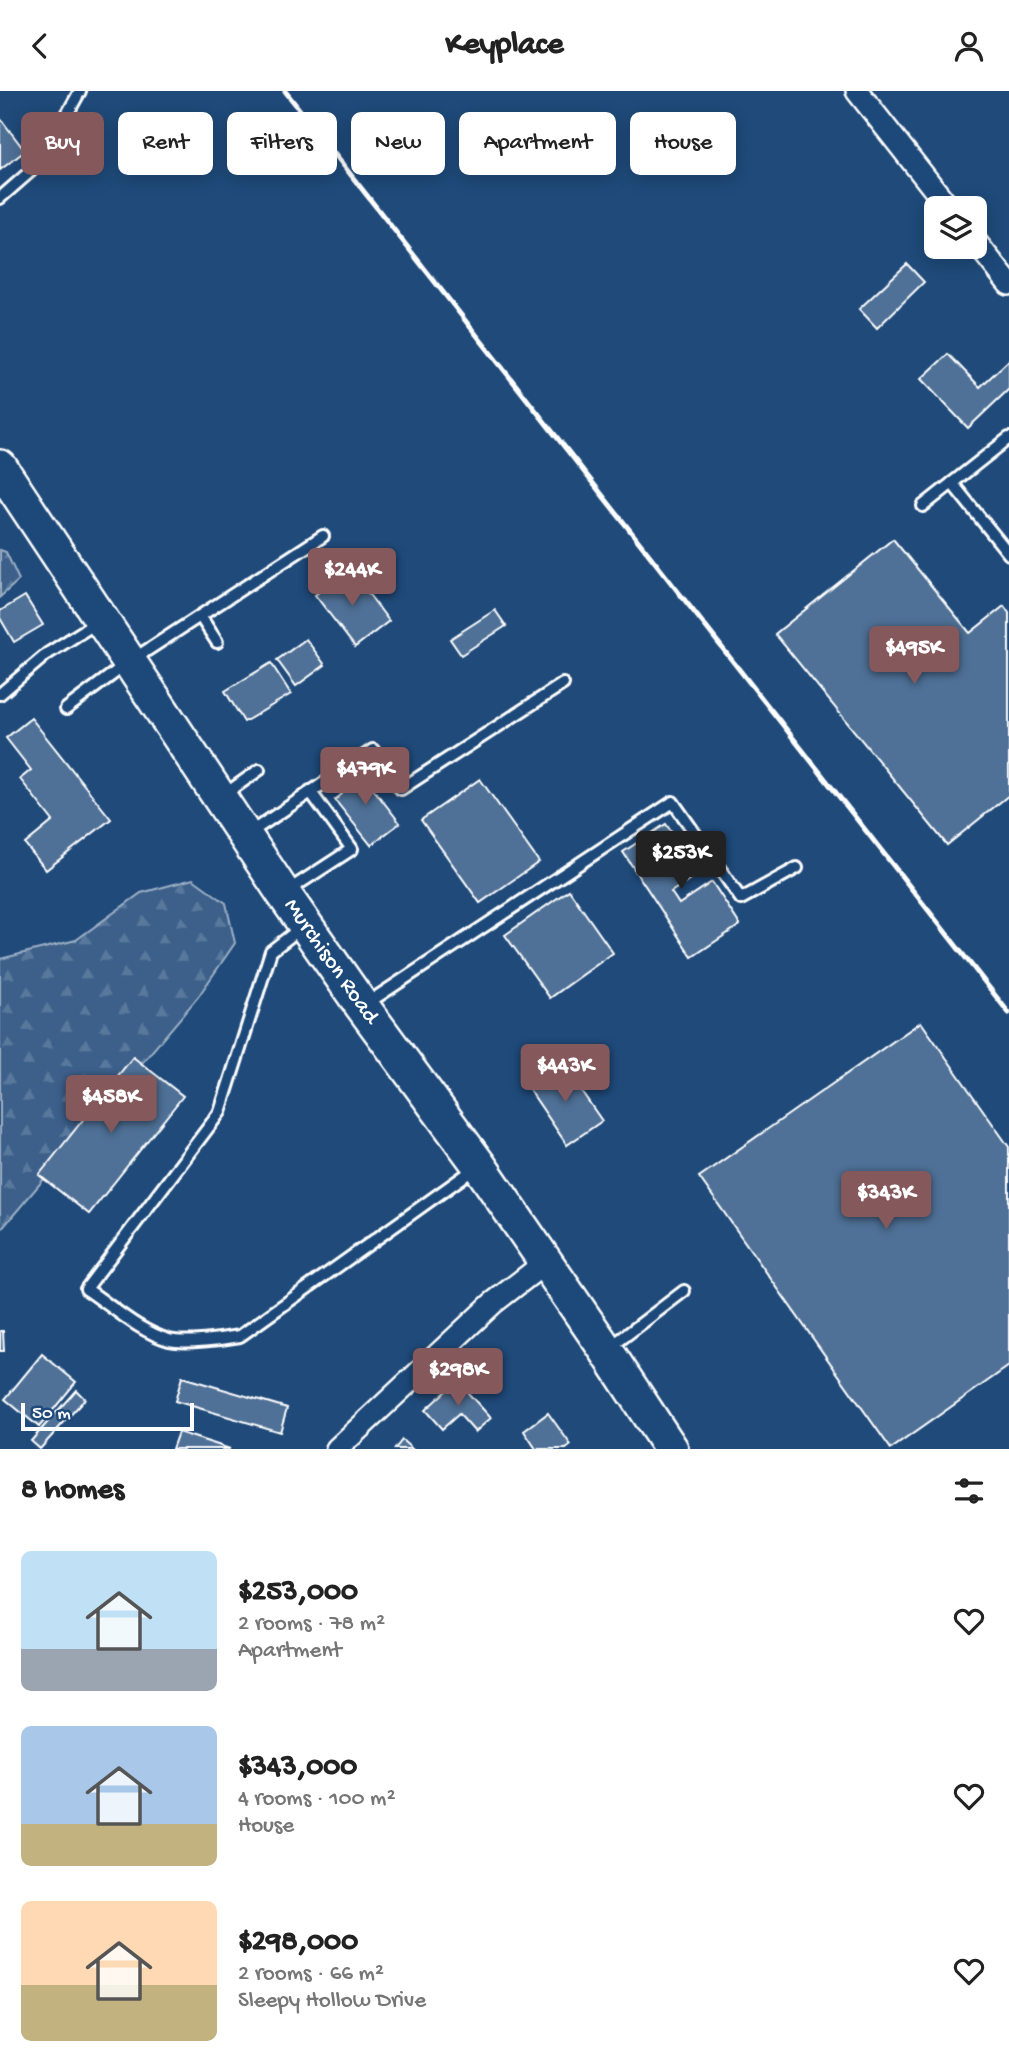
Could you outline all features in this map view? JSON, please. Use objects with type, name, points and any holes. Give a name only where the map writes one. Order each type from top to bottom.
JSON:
[{"type":"main road","name":"Murchison Road","points":[[0,467],[283,893],[479,1165],[606,1350],[669,1448]]},
{"type":"street","points":[[857,91],[940,196]]},
{"type":"street","points":[[987,256],[1009,284]]},
{"type":"street","points":[[337,1449],[493,1303],[545,1262]]},
{"type":"lane","points":[[0,198],[40,163],[80,91]]},
{"type":"lane","points":[[923,506],[1009,438]]},
{"type":"lane","points":[[952,483],[1009,554]]},
{"type":"lane","points":[[66,709],[129,662],[323,536]]},
{"type":"lane","points":[[200,616],[217,642]]},
{"type":"lane","points":[[0,694],[47,654],[101,620]]},
{"type":"lane","points":[[246,835],[373,750],[401,789],[562,684]]},
{"type":"lane","points":[[221,797],[259,770]]},
{"type":"lane","points":[[283,893],[352,849],[310,791]]},
{"type":"lane","points":[[362,1006],[673,802],[741,899],[797,868]]},
{"type":"lane","points":[[305,924],[271,951],[220,1112],[86,1289],[135,1324],[171,1340],[221,1340],[240,1336],[479,1165]]},
{"type":"lane","points":[[606,1350],[684,1291]]},
{"type":"green space","points":[[0,550],[6,552],[19,580],[0,597]]},
{"type":"green space","points":[[193,879],[226,903],[235,943],[198,997],[0,1231],[0,959],[76,940],[141,893]]},
{"type":"building","points":[[0,118],[21,146],[21,154],[0,170]]},
{"type":"building","points":[[907,264],[924,282],[877,328],[859,309]]},
{"type":"building","points":[[948,354],[980,387],[1009,360],[1009,389],[968,428],[921,379]]},
{"type":"building","points":[[893,539],[970,633],[1004,606],[1009,613],[1009,795],[947,845],[775,634]]},
{"type":"building","points":[[349,568],[389,621],[355,647],[315,595]]},
{"type":"building","points":[[25,596],[43,625],[14,642],[0,618],[0,611]]},
{"type":"building","points":[[495,610],[506,626],[461,655],[450,639]]},
{"type":"building","points":[[306,639],[325,665],[296,686],[277,660]]},
{"type":"building","points":[[271,663],[291,694],[244,722],[225,691]]},
{"type":"building","points":[[31,718],[111,819],[46,870],[25,844],[53,821],[20,779],[31,770],[6,738]]},
{"type":"building","points":[[356,767],[400,823],[371,845],[335,800],[342,794],[334,784]]},
{"type":"building","points":[[480,779],[539,862],[480,903],[421,820]]},
{"type":"building","points":[[666,824],[699,873],[671,892],[679,904],[712,882],[740,925],[692,957],[623,852]]},
{"type":"building","points":[[569,890],[613,953],[550,998],[505,935]]},
{"type":"building","points":[[921,1022],[1009,1147],[1009,1366],[891,1449],[699,1177]]},
{"type":"building","points":[[133,1057],[183,1096],[89,1214],[39,1175]]},
{"type":"building","points":[[562,1063],[602,1121],[567,1145],[527,1086]]},
{"type":"building","points":[[0,1331],[3,1331],[4,1351],[0,1351]]},
{"type":"building","points":[[42,1354],[76,1382],[39,1427],[5,1399]]},
{"type":"building","points":[[182,1377],[287,1408],[280,1432],[175,1401]]},
{"type":"building","points":[[457,1381],[491,1418],[475,1432],[459,1414],[442,1429],[425,1410]]},
{"type":"building","points":[[76,1390],[85,1399],[40,1449],[31,1441]]},
{"type":"building","points":[[548,1413],[571,1445],[566,1449],[536,1449],[524,1431]]},
{"type":"building","points":[[178,1432],[230,1449],[172,1449]]},
{"type":"building","points":[[402,1440],[412,1449],[395,1449]]},
{"type":"railway","points":[[285,91],[1009,1013]]}]
